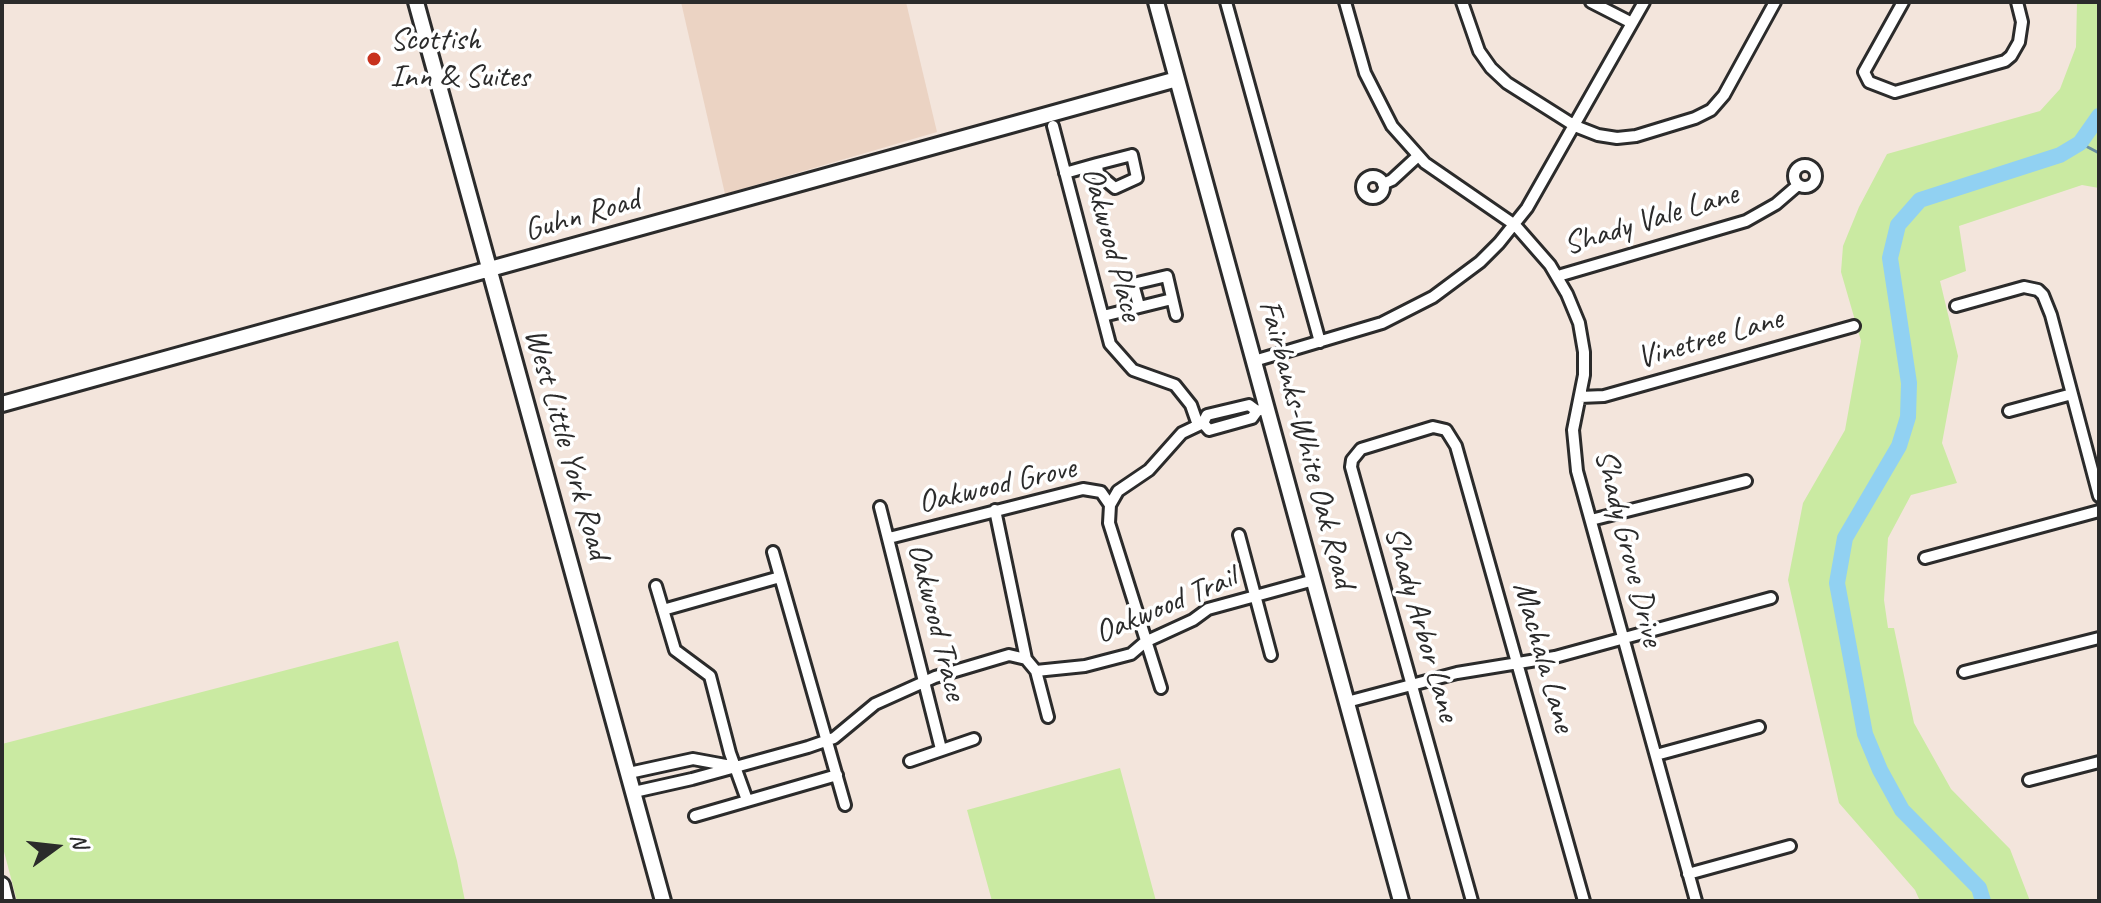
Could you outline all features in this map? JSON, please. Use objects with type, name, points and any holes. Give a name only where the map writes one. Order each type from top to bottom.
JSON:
[{"type":"street","name":"West Little York Road","points":[[416,2],[663,901]]},
{"type":"street","name":"Fairbanks-White Oak Road","points":[[1156,2],[1254,361],[1262,409],[1314,580],[1401,901]]},
{"type":"street","points":[[1226,2],[1320,342]]},
{"type":"street","name":"Shady Grove Drive","points":[[1345,2],[1373,91],[1392,126],[1418,156],[1446,179],[1515,225],[1558,276],[1567,294],[1582,337],[1585,364],[1573,430],[1577,471],[1696,901]]},
{"type":"street","points":[[1462,2],[1474,41],[1491,68],[1515,89],[1575,126],[1598,135],[1626,138],[1704,115],[1724,95],[1775,2]]},
{"type":"street","points":[[1591,2],[1632,23]]},
{"type":"street","points":[[1254,361],[1382,323],[1433,297],[1480,262],[1515,225],[1644,2]]},
{"type":"street","points":[[1903,2],[1864,72],[1869,82],[1895,92],[1998,64],[2011,56],[2019,42],[2022,22],[2017,2]]},
{"type":"street","name":"Guhn Road","points":[[2,404],[1177,79]]},
{"type":"street","name":"Oakwood Place","points":[[1053,126],[1110,344],[1133,370],[1175,385],[1191,405],[1200,424]]},
{"type":"street","points":[[1383,184],[1392,180],[1418,156]]},
{"type":"street","points":[[1065,173],[1097,164]]},
{"type":"street","name":"Shady Vale Lane","points":[[1558,276],[1746,221],[1776,204],[1798,185]]},
{"type":"street","points":[[1139,306],[1133,284],[1167,276],[1176,315]]},
{"type":"street","points":[[1956,306],[2016,288],[2038,290],[2046,300],[2099,496]]},
{"type":"street","points":[[1103,316],[1172,299]]},
{"type":"street","name":"Vinetree Lane","points":[[1580,397],[1604,396],[1854,326]]},
{"type":"street","points":[[2009,411],[2072,394]]},
{"type":"street","points":[[1161,688],[1109,523],[1110,505],[1118,491],[1149,470],[1182,433],[1200,424],[1209,430],[1252,418],[1262,409]]},
{"type":"street","name":"Shady Arbor Lane","points":[[1446,430],[1433,427],[1367,447],[1356,453],[1352,460],[1352,475],[1472,901]]},
{"type":"street","name":"Machala Lane","points":[[1446,430],[1456,446],[1584,901]]},
{"type":"street","points":[[1591,520],[1746,481]]},
{"type":"street","name":"Oakwood Grove","points":[[889,538],[1083,489],[1101,492],[1110,505]]},
{"type":"street","name":"Oakwood Trace","points":[[880,507],[941,749]]},
{"type":"street","points":[[995,510],[1026,659],[1036,671],[1048,717]]},
{"type":"street","points":[[1925,558],[2099,511]]},
{"type":"street","points":[[1239,535],[1271,655]]},
{"type":"street","points":[[773,552],[845,805]]},
{"type":"street","points":[[663,610],[780,577]]},
{"type":"street","name":"Oakwood Trail","points":[[1036,671],[1102,663],[1131,654],[1145,642],[1193,620],[1208,609],[1314,580]]},
{"type":"street","points":[[656,586],[675,650],[710,676],[730,753],[747,800]]},
{"type":"street","points":[[1347,702],[1411,684],[1555,657],[1771,598]]},
{"type":"street","points":[[1964,672],[2099,638]]},
{"type":"street","points":[[634,792],[736,767],[834,738],[875,704],[923,682],[1009,655],[1026,659]]},
{"type":"street","points":[[1656,755],[1759,727]]},
{"type":"street","points":[[910,761],[974,739]]},
{"type":"street","points":[[629,773],[693,759],[736,767]]},
{"type":"street","points":[[2029,780],[2099,762]]},
{"type":"street","points":[[695,816],[837,775]]},
{"type":"street","points":[[1688,874],[1790,846]]},
{"type":"street","points":[[2,885],[6,901]]},
{"type":"shaded area","points":[[681,2],[906,2],[937,132],[725,194]]},
{"type":"green space","points":[[2077,2],[2099,2],[2099,188],[2082,185],[1959,226],[1966,271],[1940,281],[1958,356],[1942,443],[1957,483],[1911,495],[1888,538],[1884,600],[1888,628],[1894,628],[1914,723],[1951,789],[2010,849],[2030,901],[1920,901],[1915,890],[1839,803],[1788,580],[1803,503],[1845,430],[1861,341],[1841,272],[1843,246],[1887,154],[2040,111],[2060,89],[2076,47]]},
{"type":"green space","points":[[398,641],[465,901],[17,901],[2,844],[2,744]]},
{"type":"green space","points":[[1120,768],[1156,901],[992,901],[967,810]]},
{"type":"waterway","points":[[1983,901],[1979,888],[1902,810],[1880,770],[1865,734],[1837,583],[1845,538],[1899,446],[1908,417],[1909,383],[1890,258],[1898,225],[1920,200],[2060,155],[2080,143],[2099,116]]},
{"type":"waterway","points":[[2080,143],[2099,153]]},
{"type":"place","name":"Scottish Inn & Suites","points":[[374,59]]}]
